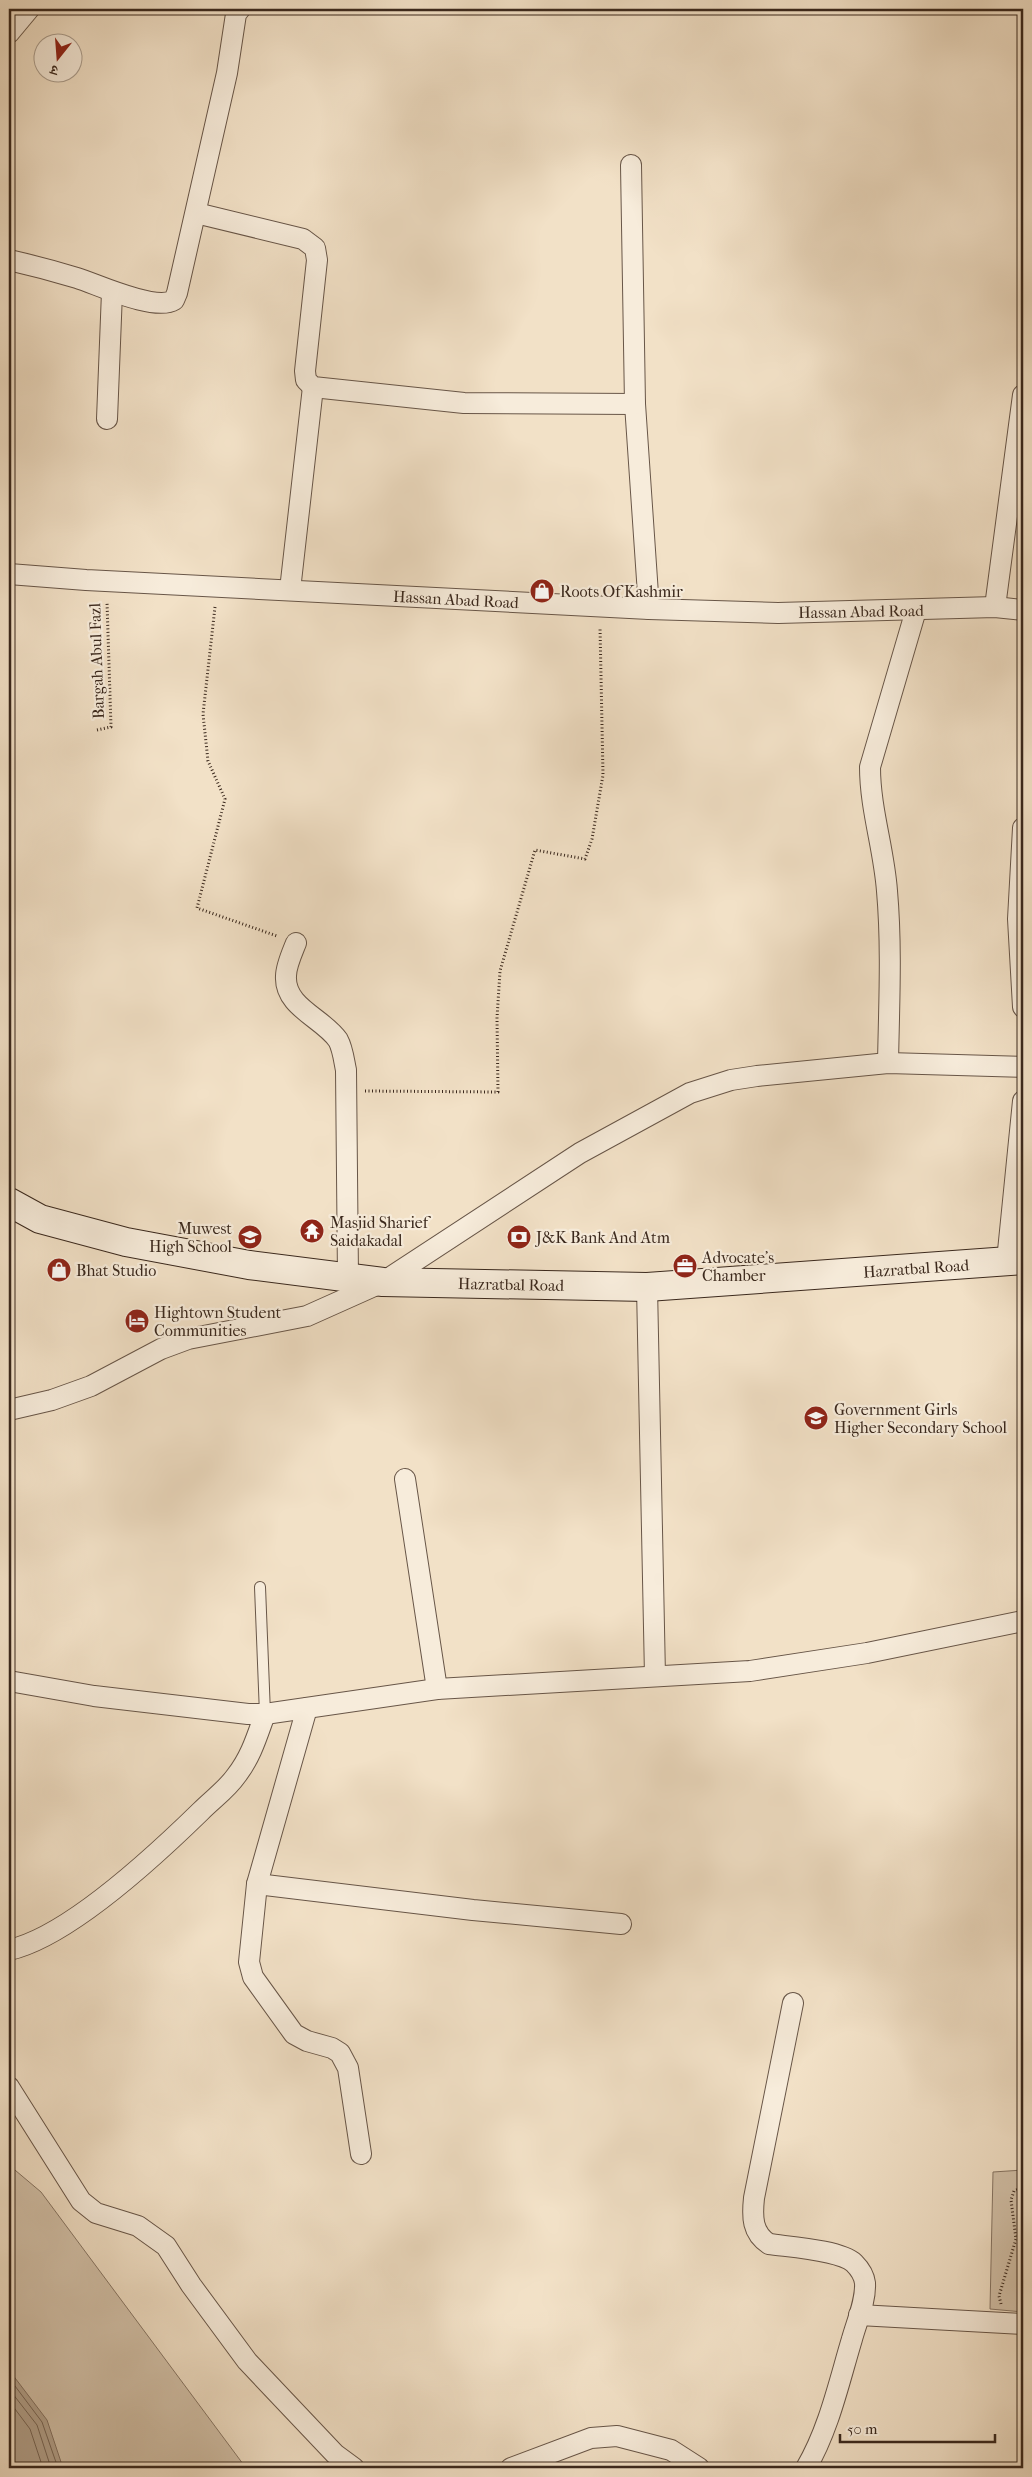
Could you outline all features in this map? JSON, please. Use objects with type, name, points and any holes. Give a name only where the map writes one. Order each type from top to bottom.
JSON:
[{"type":"main road","name":"Hazratbal Road","points":[[9,1202],[40,1219],[126,1242],[248,1265],[383,1282],[647,1287],[1015,1261]]},
{"type":"street","points":[[9,33],[29,9]]},
{"type":"street","points":[[9,260],[78,278],[112,292],[160,303],[174,300],[196,213],[227,73],[236,14],[240,9]]},
{"type":"street","points":[[631,165],[635,404],[649,609]]},
{"type":"street","points":[[196,213],[303,239],[315,248],[317,260],[305,371],[306,380],[313,387],[464,404],[635,404]]},
{"type":"street","points":[[107,419],[112,292]]},
{"type":"street","points":[[290,590],[313,387]]},
{"type":"street","points":[[995,607],[1023,396]]},
{"type":"street","name":"Hassan Abad Road","points":[[9,574],[106,581],[649,609],[778,613],[995,607],[1023,610]]},
{"type":"street","points":[[888,1063],[890,938],[882,844],[870,785],[870,767],[916,610]]},
{"type":"street","points":[[1023,828],[1018,919],[1023,1007]]},
{"type":"street","points":[[296,943],[286,974],[287,987],[299,1006],[324,1025],[339,1042],[346,1070],[348,1277]]},
{"type":"street","points":[[9,1410],[52,1400],[91,1386],[161,1349],[188,1339],[307,1316],[383,1282],[580,1152],[690,1093],[731,1080],[757,1076],[888,1063],[1023,1067]]},
{"type":"street","points":[[1015,1261],[1023,1102]]},
{"type":"street","points":[[9,1215],[40,1219]]},
{"type":"street","points":[[647,1287],[655,1676]]},
{"type":"street","points":[[406,1479],[437,1689]]},
{"type":"street","points":[[9,1681],[94,1696],[248,1714],[265,1714],[437,1689],[750,1672],[867,1653],[1023,1621]]},
{"type":"street","points":[[307,1708],[257,1884],[249,1962],[250,1969],[261,1989],[294,2034],[307,2041],[332,2048],[344,2059],[348,2068],[361,2154]]},
{"type":"street","points":[[9,1950],[51,1934],[117,1885],[171,1840],[235,1778],[254,1745],[265,1714]]},
{"type":"street","points":[[257,1884],[473,1910],[621,1924]]},
{"type":"street","points":[[793,2004],[754,2198],[754,2228],[760,2238],[769,2244],[840,2256],[853,2262],[863,2274],[865,2292],[831,2409],[806,2468]]},
{"type":"street","points":[[9,2087],[81,2200],[96,2213],[138,2226],[166,2246],[191,2286],[247,2361],[335,2454],[354,2468]]},
{"type":"street","points":[[859,2315],[1023,2324]]},
{"type":"street","points":[[511,2468],[591,2438],[617,2436],[671,2450],[699,2468]]},
{"type":"lane","points":[[260,1587],[265,1714]]},
{"type":"path","name":"Bargah Abul Fazl","points":[[97,730],[111,727],[106,581]]},
{"type":"path","points":[[217,586],[203,714],[208,761],[225,799],[197,908],[296,943]]},
{"type":"path","points":[[346,1091],[498,1092],[497,1018],[500,971],[535,850],[586,859],[592,839],[603,775],[599,606]]},
{"type":"path","points":[[1007,2306],[1001,2305],[999,2299],[1016,2239],[1011,2200],[1014,2191],[1023,2187]]},
{"type":"shaded area","points":[[9,2165],[41,2192],[246,2468],[9,2468]]},
{"type":"shaded area","points":[[1023,2170],[1023,2312],[990,2309],[993,2172]]},
{"type":"water","points":[[9,2370],[47,2420],[63,2468],[9,2468]]},
{"type":"place","name":"Roots Of Kashmir","points":[[542,591]]},
{"type":"place","name":"Masjid Sharief Saidakadal","points":[[312,1231]]},
{"type":"place","name":"Muwest High School","points":[[250,1237]]},
{"type":"place","name":"J&K Bank And Atm","points":[[519,1237]]},
{"type":"place","name":"Advocate's Chamber","points":[[685,1266]]},
{"type":"place","name":"Bhat Studio","points":[[59,1270]]},
{"type":"place","name":"Hightown Student Communities","points":[[137,1321]]},
{"type":"place","name":"Government Girls Higher Secondary School","points":[[816,1418]]}]
